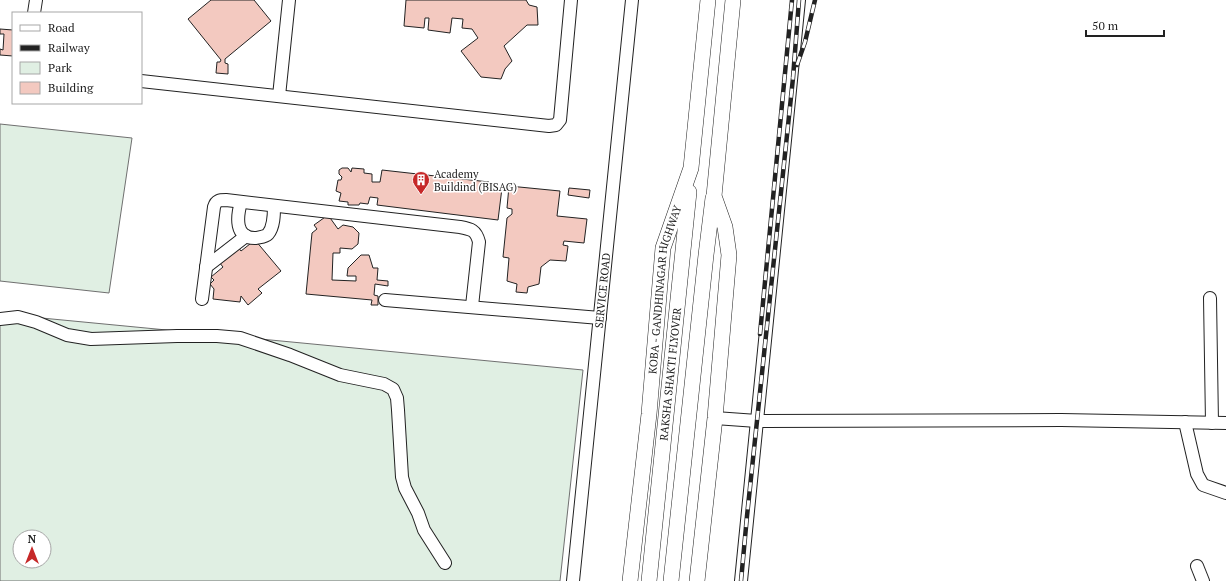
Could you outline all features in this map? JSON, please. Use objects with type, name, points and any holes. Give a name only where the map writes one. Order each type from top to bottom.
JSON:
[{"type":"main road","name":"KOBA - GANDHINAGAR HIGHWAY","points":[[630,581],[649,414],[663,248],[691,168],[708,0]]},
{"type":"main road","points":[[697,581],[715,418],[729,255],[725,227],[714,196],[733,0]]},
{"type":"main road","name":"RAKSHA SHAKTI FLYOVER","points":[[649,581],[691,168]]},
{"type":"main road","name":"RAKSHA SHAKTI FLYOVER","points":[[671,581],[706,254],[714,196]]},
{"type":"street","points":[[34,12],[36,0]]},
{"type":"street","points":[[279,96],[288,0]]},
{"type":"street","points":[[142,81],[549,126],[556,125],[560,120],[572,0]]},
{"type":"street","name":"SERVICE ROAD","points":[[574,581],[632,0]]},
{"type":"street","points":[[741,581],[799,0]]},
{"type":"street","points":[[202,299],[215,203],[219,200],[226,200],[460,227],[473,231],[479,242],[472,306]]},
{"type":"street","points":[[241,202],[239,227],[241,232],[246,236],[253,238],[262,237],[268,234],[271,227],[274,206]]},
{"type":"street","points":[[206,267],[246,236]]},
{"type":"street","points":[[1210,298],[1212,423]]},
{"type":"street","points":[[384,300],[472,306],[600,318]]},
{"type":"street","points":[[0,319],[18,317],[36,322],[67,335],[91,339],[177,336],[217,336],[240,338],[290,355],[340,375],[384,384],[393,390],[397,398],[402,477],[405,488],[418,513],[424,530],[445,563]]},
{"type":"street","points":[[715,418],[757,421],[1061,420],[1226,423]]},
{"type":"street","points":[[1185,422],[1197,474],[1203,485],[1226,493]]},
{"type":"street","points":[[1197,566],[1203,581]]},
{"type":"green space","points":[[0,124],[132,138],[109,293],[0,281]]},
{"type":"green space","points":[[0,314],[583,370],[560,581],[0,581]]},
{"type":"building","points":[[211,0],[254,0],[271,21],[225,59],[225,63],[228,64],[228,74],[216,73],[217,62],[220,62],[221,60],[188,19]]},
{"type":"building","points":[[406,0],[526,0],[529,5],[537,7],[538,25],[527,25],[504,46],[512,61],[505,69],[501,79],[481,77],[461,51],[478,38],[472,29],[462,28],[463,19],[452,18],[450,33],[428,30],[429,18],[425,18],[424,28],[404,26]]},
{"type":"building","points":[[0,29],[12,30],[12,56],[0,55],[0,49],[3,50],[4,34],[0,34]]},
{"type":"building","name":"Academy Buildind (BISAG)","points":[[342,168],[348,168],[351,172],[352,168],[364,169],[364,173],[372,174],[372,182],[380,182],[382,170],[489,182],[488,187],[502,188],[498,220],[377,205],[378,198],[370,197],[368,204],[360,203],[359,205],[348,205],[348,202],[339,201],[341,193],[336,191],[338,180],[341,180],[342,177],[339,174],[339,170]]},
{"type":"building","points":[[509,186],[560,191],[557,216],[587,219],[584,243],[564,241],[563,245],[568,246],[566,261],[550,260],[541,267],[539,284],[528,287],[527,293],[516,292],[517,284],[507,281],[509,258],[503,257],[507,218],[512,214],[512,209],[507,208]]},
{"type":"building","points":[[569,188],[590,190],[589,198],[568,195]]},
{"type":"building","points":[[328,215],[338,229],[343,225],[353,227],[359,233],[358,244],[352,249],[340,248],[340,253],[333,253],[332,280],[356,281],[356,276],[347,276],[348,268],[361,255],[369,255],[373,268],[378,268],[377,280],[388,281],[388,286],[375,284],[374,295],[378,296],[378,305],[371,305],[372,300],[306,294],[312,233],[317,229],[314,225]]},
{"type":"building","points":[[255,240],[281,271],[258,289],[262,293],[248,305],[241,296],[240,302],[213,299],[214,289],[210,284],[214,280],[211,277],[223,267],[219,262],[238,247],[241,251]]},
{"type":"railway","points":[[760,334],[792,0]]},
{"type":"railway","points":[[741,581],[793,78],[799,0]]},
{"type":"railway","points":[[797,65],[805,42],[815,0]]},
{"type":"place","name":"Academy Buildind (BISAG)","points":[[421,195]]}]
